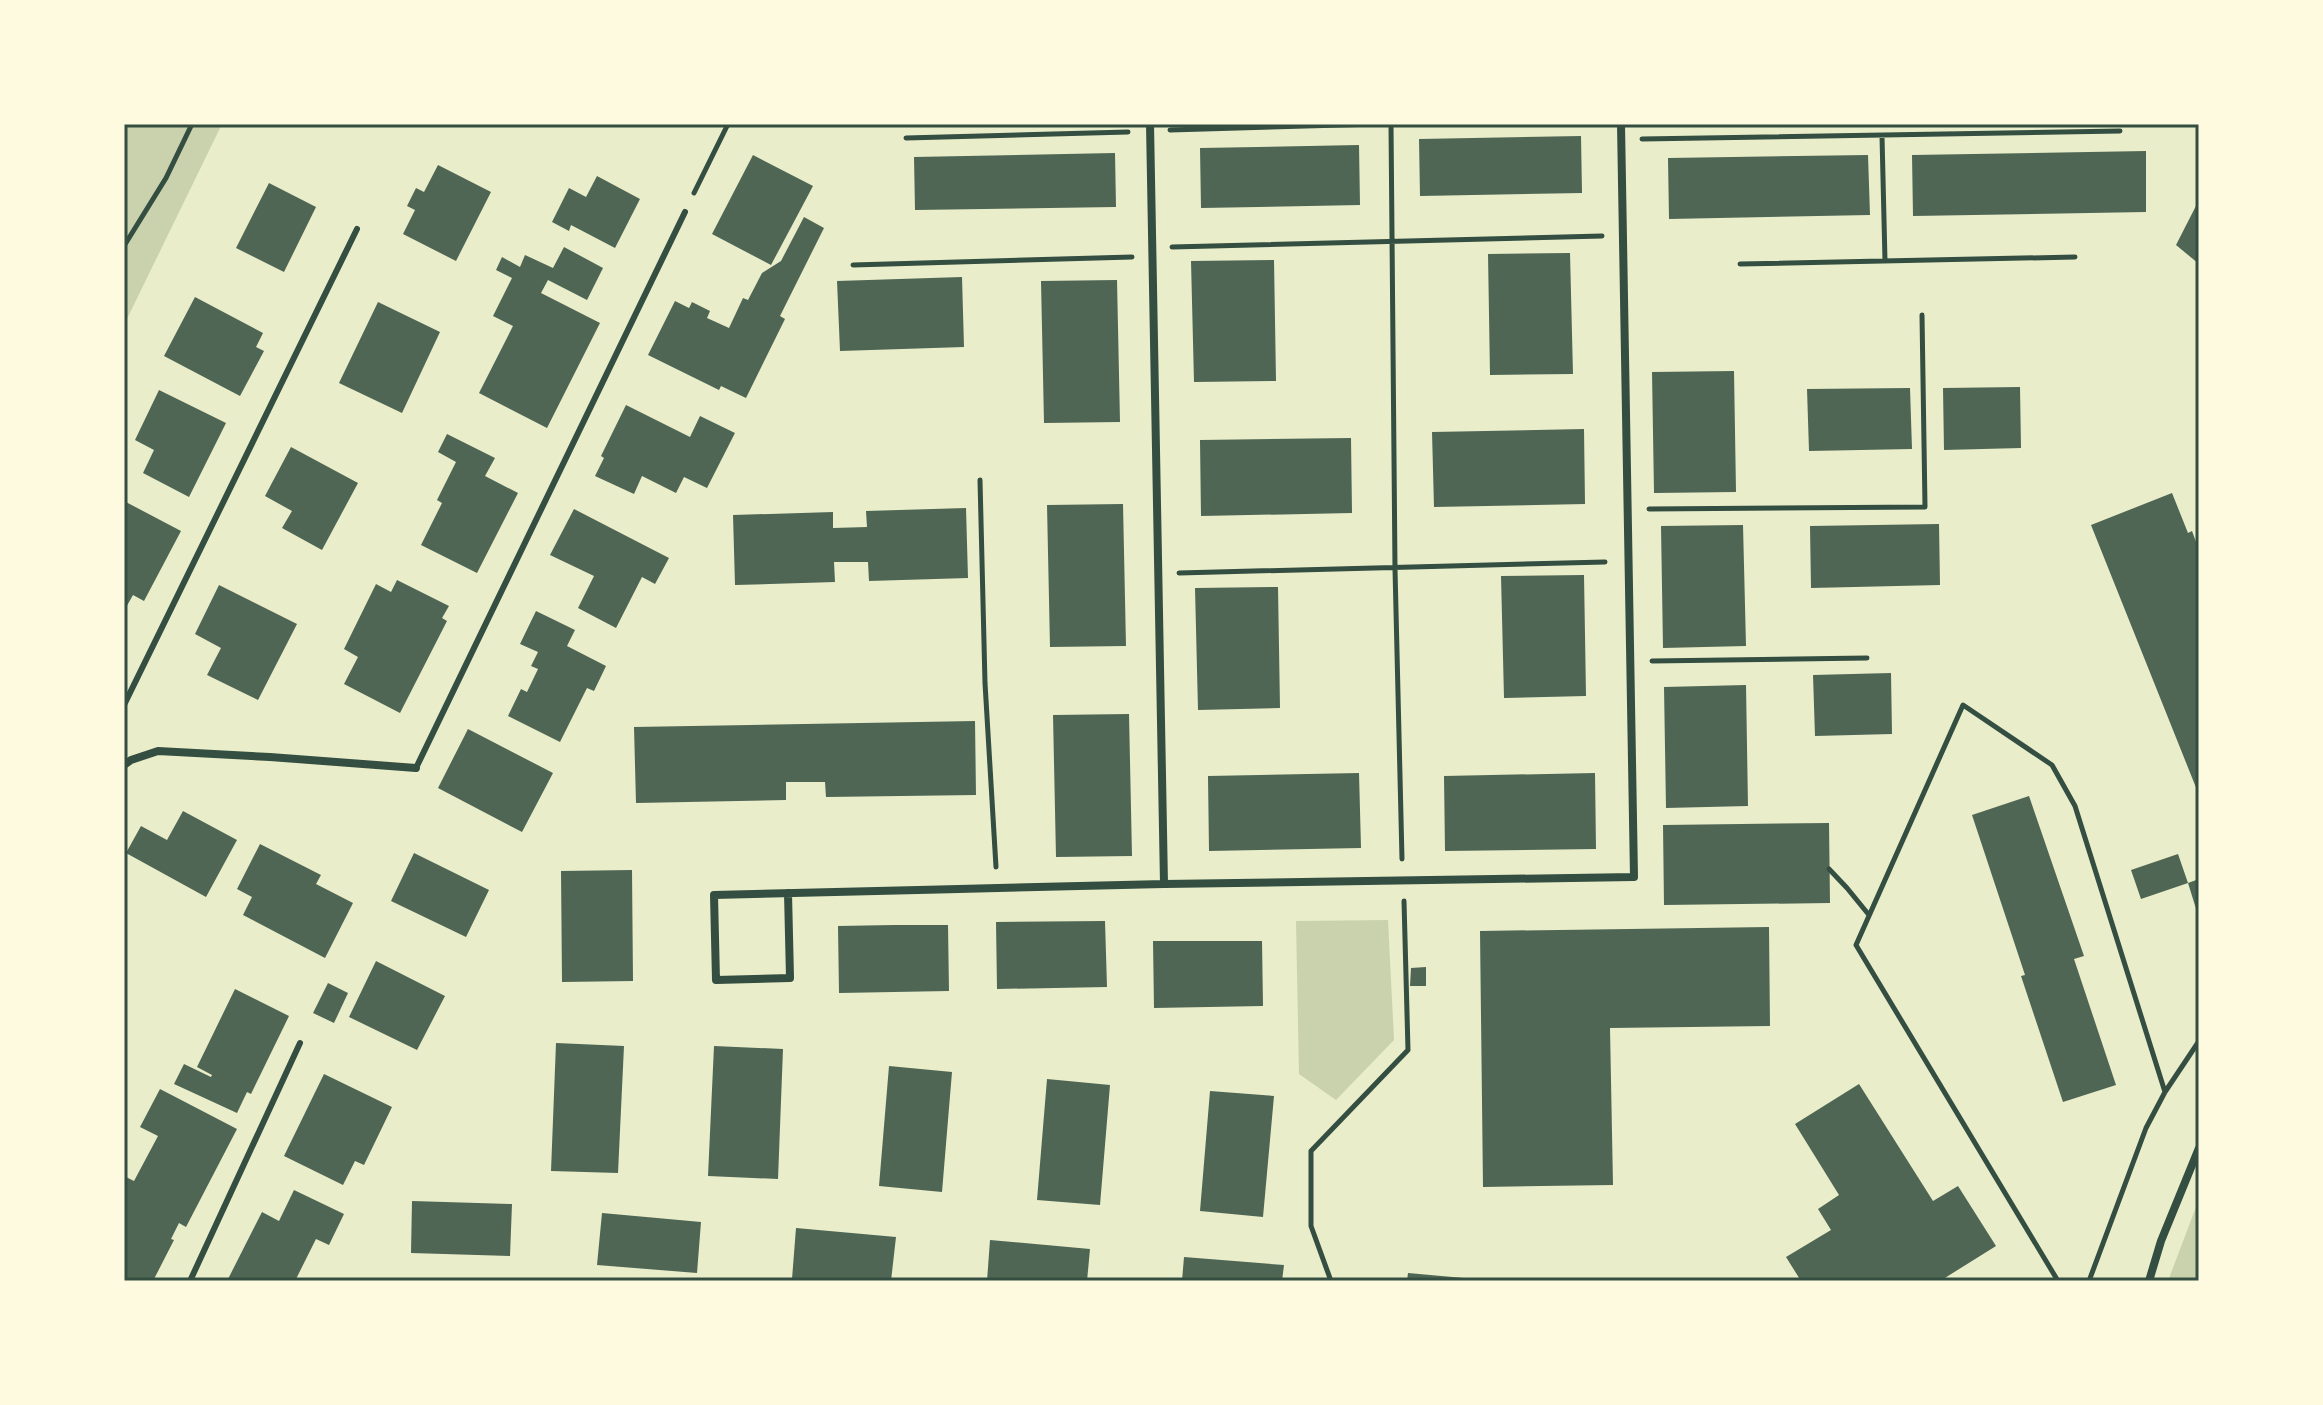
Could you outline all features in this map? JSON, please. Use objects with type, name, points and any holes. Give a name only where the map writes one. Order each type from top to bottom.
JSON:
[{"type":"street","points":[[1150,124],[1164,884]]},
{"type":"street","points":[[788,893],[790,978],[716,980],[714,895],[788,893],[1164,884],[1634,877],[1621,124]]},
{"type":"street","points":[[124,765],[158,751],[416,768]]},
{"type":"street","points":[[2149,1281],[2161,1241],[2199,1148]]},
{"type":"lane","points":[[416,768],[685,212]]},
{"type":"lane","points":[[124,705],[357,229]]},
{"type":"lane","points":[[190,1281],[300,1043]]},
{"type":"path","points":[[124,246],[166,178],[192,124]]},
{"type":"path","points":[[685,212],[728,124]]},
{"type":"path","points":[[1331,1281],[1311,1226],[1311,1151],[1408,1050],[1395,569],[1391,124]]},
{"type":"path","points":[[1621,139],[2120,131]]},
{"type":"path","points":[[1882,136],[1885,261]]},
{"type":"path","points":[[853,265],[1392,241],[1623,235]]},
{"type":"path","points":[[1740,264],[2075,257]]},
{"type":"path","points":[[1628,509],[1925,507],[1922,315]]},
{"type":"path","points":[[980,480],[985,683],[997,888]]},
{"type":"path","points":[[1158,574],[1629,562]]},
{"type":"path","points":[[1630,661],[1867,658]]},
{"type":"path","points":[[2058,1281],[1856,945],[1963,705],[2052,765],[2075,806],[2165,1092]]},
{"type":"path","points":[[1829,869],[1869,915]]},
{"type":"path","points":[[2089,1281],[2146,1128],[2165,1092],[2199,1041]]},
{"type":"green space","points":[[124,124],[222,124],[124,325]]},
{"type":"green space","points":[[1388,920],[1394,1040],[1336,1100],[1299,1074],[1296,921]]},
{"type":"green space","points":[[2199,1199],[2199,1281],[2168,1281]]},
{"type":"building","points":[[1581,136],[1582,193],[1420,196],[1419,139]]},
{"type":"building","points":[[1359,145],[1360,205],[1201,208],[1200,148]]},
{"type":"building","points":[[2146,151],[2146,212],[1913,216],[1912,155]]},
{"type":"building","points":[[1115,153],[1116,207],[915,210],[914,157]]},
{"type":"building","points":[[753,155],[813,186],[771,265],[712,234]]},
{"type":"building","points":[[1868,155],[1870,215],[1669,219],[1668,158]]},
{"type":"building","points":[[438,165],[491,192],[456,261],[403,234],[415,210],[407,206],[416,188],[424,192]]},
{"type":"building","points":[[597,176],[640,199],[615,248],[571,225],[569,231],[552,222],[569,188],[586,197]]},
{"type":"building","points":[[269,183],[316,207],[284,272],[236,248]]},
{"type":"building","points":[[2199,200],[2199,264],[2176,245]]},
{"type":"building","points":[[804,217],[824,228],[780,316],[785,319],[746,398],[721,386],[719,390],[648,355],[675,301],[689,308],[692,302],[710,311],[707,318],[729,328],[743,298],[748,300],[762,273],[781,261]]},
{"type":"building","points":[[564,247],[603,268],[587,300],[548,280],[541,293],[600,323],[547,428],[479,393],[513,326],[493,316],[512,278],[496,270],[502,257],[520,267],[525,255],[553,268]]},
{"type":"building","points":[[1570,253],[1573,374],[1490,375],[1488,254]]},
{"type":"building","points":[[1274,260],[1276,381],[1194,382],[1191,261]]},
{"type":"building","points":[[962,277],[964,347],[840,351],[837,281]]},
{"type":"building","points":[[1117,280],[1120,422],[1044,423],[1041,281]]},
{"type":"building","points":[[195,297],[263,333],[256,347],[264,351],[240,396],[164,356]]},
{"type":"building","points":[[378,302],[440,332],[402,413],[339,383]]},
{"type":"building","points":[[1734,371],[1736,492],[1654,493],[1652,372]]},
{"type":"building","points":[[2020,387],[2021,448],[1944,450],[1943,388]]},
{"type":"building","points":[[1910,388],[1912,449],[1809,451],[1807,389]]},
{"type":"building","points":[[159,390],[226,423],[189,497],[143,473],[154,450],[135,440]]},
{"type":"building","points":[[626,405],[690,437],[700,416],[735,433],[707,488],[684,477],[676,493],[642,476],[634,494],[595,476],[604,458],[601,456]]},
{"type":"building","points":[[1584,429],[1585,504],[1434,507],[1432,432]]},
{"type":"building","points":[[447,434],[495,458],[485,476],[518,493],[477,573],[421,545],[442,503],[437,500],[456,462],[438,452]]},
{"type":"building","points":[[1351,438],[1352,513],[1201,516],[1200,440]]},
{"type":"building","points":[[291,447],[358,483],[322,550],[282,528],[292,511],[265,496]]},
{"type":"building","points":[[2172,493],[2188,533],[2192,531],[2199,550],[2199,795],[2091,525]]},
{"type":"building","points":[[124,501],[181,531],[144,601],[133,595],[124,611]]},
{"type":"building","points":[[1123,504],[1126,646],[1050,647],[1047,505]]},
{"type":"building","points":[[966,508],[968,578],[869,581],[868,562],[834,562],[835,582],[735,585],[733,515],[833,512],[833,528],[867,527],[866,511]]},
{"type":"building","points":[[574,509],[669,558],[655,584],[642,577],[616,628],[578,608],[594,576],[550,555]]},
{"type":"building","points":[[1939,524],[1940,585],[1811,588],[1810,526]]},
{"type":"building","points":[[1743,525],[1746,646],[1663,648],[1661,526]]},
{"type":"building","points":[[1584,575],[1586,696],[1504,698],[1501,576]]},
{"type":"building","points":[[397,580],[449,606],[442,618],[447,621],[400,713],[344,684],[358,657],[344,649],[376,584],[391,592]]},
{"type":"building","points":[[219,585],[297,624],[258,700],[207,675],[221,648],[195,634]]},
{"type":"building","points":[[1278,587],[1280,708],[1198,710],[1195,588]]},
{"type":"building","points":[[536,611],[575,630],[567,646],[606,666],[594,691],[587,688],[560,742],[508,716],[521,689],[527,692],[538,669],[531,666],[538,652],[520,644]]},
{"type":"building","points":[[1891,673],[1892,734],[1815,736],[1813,675]]},
{"type":"building","points":[[1746,685],[1748,806],[1666,808],[1664,687]]},
{"type":"building","points":[[1129,714],[1132,856],[1056,857],[1053,715]]},
{"type":"building","points":[[975,721],[976,795],[826,797],[825,782],[786,782],[786,800],[636,803],[634,727]]},
{"type":"building","points":[[468,729],[553,773],[522,832],[438,788]]},
{"type":"building","points":[[1359,773],[1361,848],[1209,851],[1208,776]]},
{"type":"building","points":[[1595,773],[1596,849],[1445,851],[1444,776]]},
{"type":"building","points":[[2029,796],[2084,956],[2074,959],[2116,1085],[2063,1102],[1972,815]]},
{"type":"building","points":[[183,811],[237,840],[206,897],[126,853],[141,826],[167,840]]},
{"type":"building","points":[[1829,823],[1830,903],[1664,905],[1663,825]]},
{"type":"building","points":[[260,844],[321,875],[316,884],[353,903],[325,958],[243,915],[252,897],[237,889]]},
{"type":"building","points":[[414,853],[489,890],[466,937],[391,901]]},
{"type":"building","points":[[2178,854],[2188,883],[2141,899],[2131,870]]},
{"type":"building","points":[[632,870],[633,981],[562,982],[561,871]]},
{"type":"building","points":[[2199,879],[2199,915],[2198,915],[2188,883]]},
{"type":"building","points":[[1105,921],[1107,987],[997,989],[996,922]]},
{"type":"building","points":[[948,925],[949,991],[839,993],[838,926]]},
{"type":"building","points":[[1769,927],[1770,1026],[1610,1028],[1613,1185],[1483,1187],[1480,931]]},
{"type":"building","points":[[1153,941],[1262,941],[1263,1006],[1154,1008]]},
{"type":"building","points":[[376,961],[445,996],[417,1050],[349,1017]]},
{"type":"building","points":[[1426,967],[1426,986],[1410,986],[1411,968]]},
{"type":"building","points":[[328,983],[348,993],[334,1023],[313,1013]]},
{"type":"building","points":[[235,989],[289,1016],[251,1094],[247,1092],[237,1113],[174,1084],[184,1064],[211,1077],[197,1067]]},
{"type":"building","points":[[556,1043],[624,1046],[618,1173],[551,1171]]},
{"type":"building","points":[[714,1046],[783,1049],[778,1179],[708,1176]]},
{"type":"building","points":[[889,1066],[952,1072],[942,1192],[879,1186]]},
{"type":"building","points":[[324,1074],[392,1107],[364,1165],[355,1161],[343,1185],[284,1156]]},
{"type":"building","points":[[1047,1079],[1110,1085],[1100,1205],[1037,1200]]},
{"type":"building","points":[[1859,1084],[1933,1201],[1958,1186],[1996,1246],[1940,1281],[1801,1281],[1786,1257],[1831,1230],[1818,1209],[1839,1195],[1795,1124]]},
{"type":"building","points":[[160,1089],[237,1129],[186,1227],[179,1223],[153,1281],[124,1281],[124,1176],[134,1181],[158,1136],[140,1127]]},
{"type":"building","points":[[1210,1091],[1274,1096],[1263,1217],[1200,1211]]},
{"type":"building","points":[[294,1190],[344,1214],[329,1245],[316,1239],[295,1281],[227,1281],[262,1212],[279,1221]]},
{"type":"building","points":[[412,1201],[512,1204],[510,1256],[411,1253]]},
{"type":"building","points":[[602,1213],[701,1222],[697,1273],[597,1265]]},
{"type":"building","points":[[796,1228],[896,1237],[891,1281],[792,1279]]},
{"type":"building","points":[[990,1240],[1090,1249],[1087,1281],[987,1281]]},
{"type":"building","points":[[1184,1257],[1284,1265],[1282,1281],[1182,1281]]},
{"type":"building","points":[[1408,1273],[1475,1279],[1475,1281],[1407,1281]]}]
